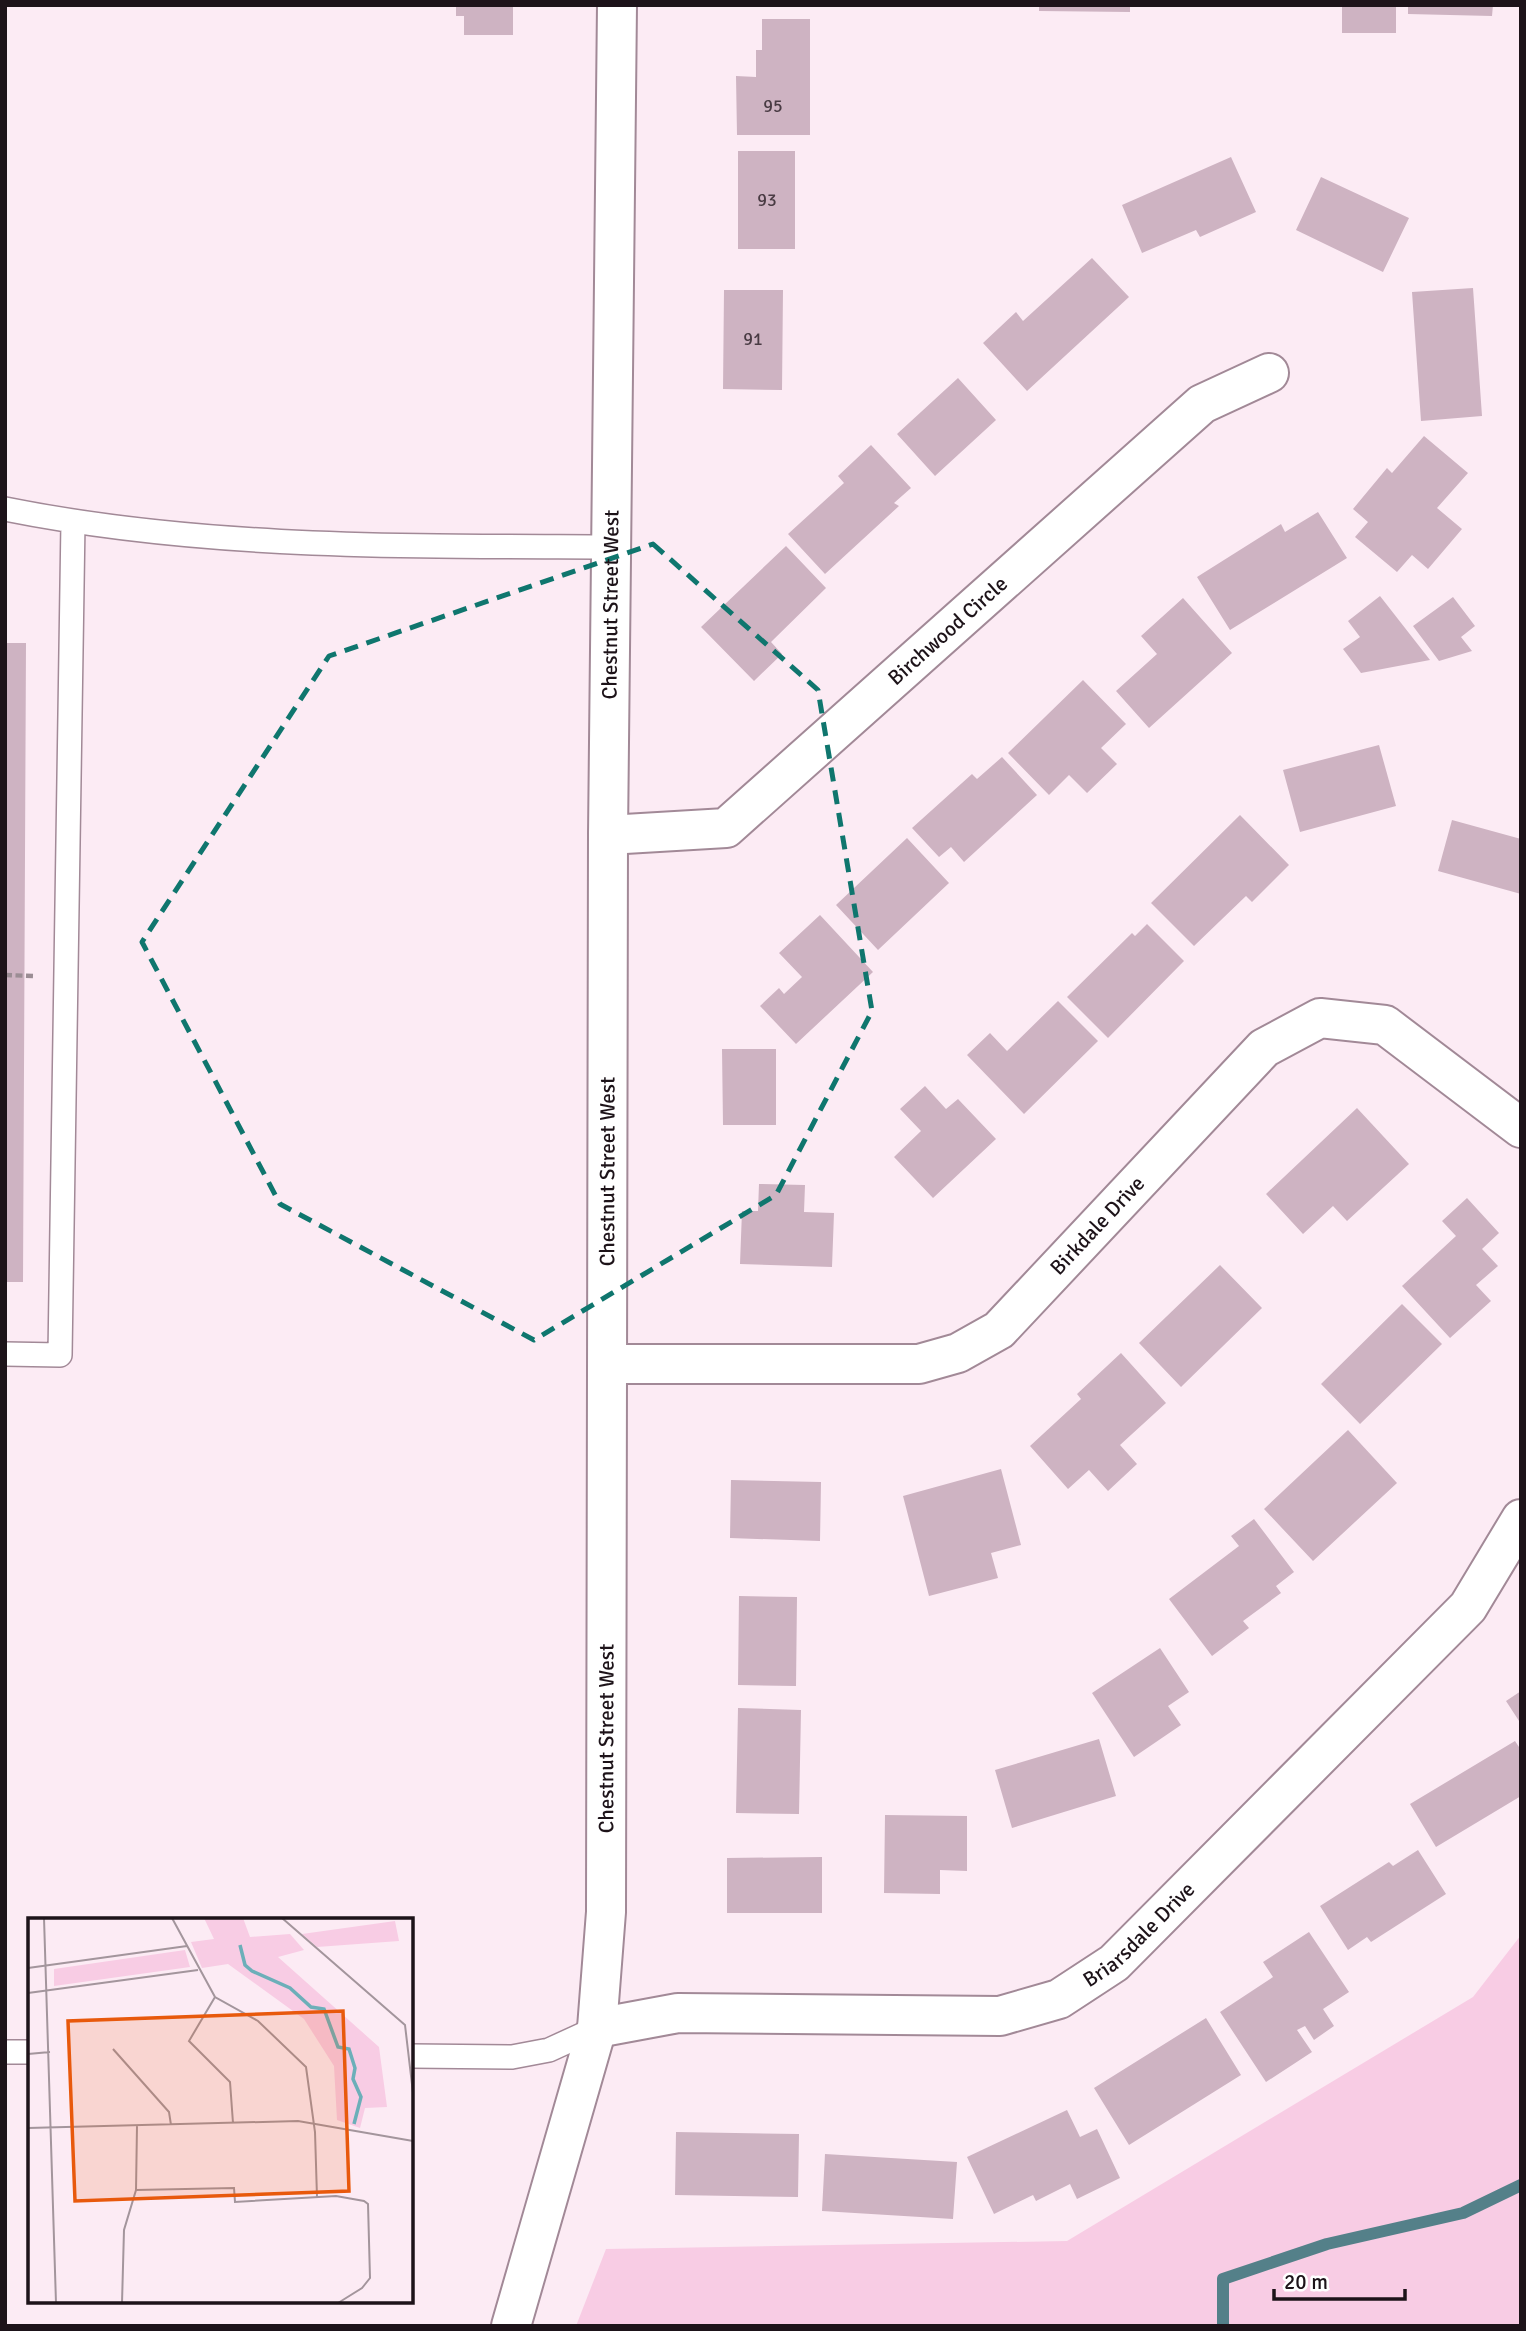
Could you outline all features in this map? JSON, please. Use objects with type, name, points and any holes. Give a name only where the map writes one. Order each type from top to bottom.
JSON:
[{"type":"street","name":"Chestnut Street West","points":[[511,2326],[597,2028],[606,1912],[608,835],[617,5]]},
{"type":"street","name":"Birchwood Circle","points":[[608,835],[726,828],[1202,404],[1269,373]]},
{"type":"street","name":"Birkdale Drive","points":[[608,1364],[919,1364],[958,1353],[999,1329],[1264,1048],[1320,1018],[1385,1025],[1521,1128]]},
{"type":"street","name":"Briarsdale Drive","points":[[597,2028],[678,2012],[1000,2016],[1059,1999],[1114,1964],[1468,1607],[1521,1519]]},
{"type":"lane","points":[[5,509],[73,522],[273,542],[610,547]]},
{"type":"lane","points":[[5,1354],[60,1355],[73,522]]},
{"type":"lane","points":[[413,2056],[512,2057],[549,2050],[597,2028]]},
{"type":"lane","points":[[5,2052],[28,2052]]},
{"type":"path","points":[[5,975],[24,975]]},
{"type":"highlighted area","points":[[653,544],[818,690],[872,1011],[776,1195],[534,1340],[280,1204],[142,942],[329,656]]},
{"type":"shaded area","points":[[1521,1935],[1521,2323],[1518,2326],[576,2326],[606,2249],[1067,2241],[1473,1997]]},
{"type":"building","points":[[456,5],[513,5],[513,35],[464,35],[464,16],[456,16]]},
{"type":"building","points":[[1039,5],[1130,5],[1130,12],[1039,11]]},
{"type":"building","points":[[1342,5],[1396,5],[1396,33],[1342,33]]},
{"type":"building","points":[[1408,5],[1493,5],[1492,16],[1408,14]]},
{"type":"building","points":[[762,19],[810,19],[810,135],[737,135],[736,76],[756,77],[756,50],[762,50]]},
{"type":"building","points":[[738,151],[795,151],[795,249],[738,249]]},
{"type":"building","points":[[1231,157],[1256,212],[1200,237],[1196,230],[1142,253],[1122,205]]},
{"type":"building","points":[[1321,177],[1409,218],[1383,272],[1296,230]]},
{"type":"building","points":[[1092,258],[1129,297],[1027,391],[983,343],[1016,312],[1023,321]]},
{"type":"building","points":[[1473,288],[1482,416],[1421,421],[1412,292]]},
{"type":"building","points":[[724,290],[783,290],[782,390],[723,389]]},
{"type":"building","points":[[958,378],[996,420],[935,476],[897,434]]},
{"type":"building","points":[[1424,436],[1468,473],[1437,508],[1462,529],[1428,569],[1412,555],[1397,572],[1355,537],[1368,522],[1353,509],[1387,468],[1392,473]]},
{"type":"building","points":[[871,445],[911,488],[894,503],[899,506],[825,574],[788,534],[844,483],[838,476]]},
{"type":"building","points":[[1318,512],[1347,558],[1230,630],[1197,577],[1281,524],[1285,532]]},
{"type":"building","points":[[786,546],[826,588],[771,642],[782,654],[754,681],[701,627]]},
{"type":"building","points":[[1380,596],[1430,660],[1361,673],[1343,649],[1360,637],[1348,621]]},
{"type":"building","points":[[1453,597],[1475,626],[1461,637],[1472,651],[1439,661],[1413,626]]},
{"type":"building","points":[[1183,598],[1232,653],[1149,728],[1116,691],[1157,654],[1141,636]]},
{"type":"building","points":[[5,643],[26,643],[23,1282],[5,1282]]},
{"type":"building","points":[[1083,680],[1126,724],[1101,748],[1117,764],[1087,793],[1069,775],[1049,795],[1008,753]]},
{"type":"building","points":[[1379,745],[1396,806],[1300,832],[1283,770]]},
{"type":"building","points":[[1002,757],[1037,795],[964,862],[951,847],[939,857],[912,828],[972,774],[977,779]]},
{"type":"building","points":[[1240,815],[1289,865],[1252,902],[1246,896],[1194,946],[1151,903]]},
{"type":"building","points":[[1452,820],[1521,839],[1521,894],[1438,871]]},
{"type":"building","points":[[907,838],[949,883],[878,950],[836,905]]},
{"type":"building","points":[[820,915],[873,972],[796,1044],[760,1006],[779,988],[784,994],[802,977],[779,953]]},
{"type":"building","points":[[1147,924],[1184,961],[1108,1038],[1067,997],[1132,933],[1135,936]]},
{"type":"building","points":[[1058,1001],[1098,1041],[1024,1114],[967,1055],[990,1033],[1007,1051]]},
{"type":"building","points":[[722,1049],[776,1049],[776,1125],[723,1125]]},
{"type":"building","points":[[925,1086],[946,1109],[958,1099],[996,1139],[933,1198],[894,1157],[921,1131],[900,1109]]},
{"type":"building","points":[[1357,1108],[1409,1164],[1347,1221],[1333,1206],[1303,1234],[1266,1194]]},
{"type":"building","points":[[759,1184],[805,1185],[804,1212],[834,1213],[832,1267],[740,1264],[742,1211],[758,1211]]},
{"type":"building","points":[[1467,1198],[1499,1233],[1482,1249],[1498,1266],[1476,1285],[1491,1301],[1450,1338],[1402,1286],[1456,1236],[1442,1221]]},
{"type":"building","points":[[1220,1265],[1262,1308],[1181,1387],[1139,1343]]},
{"type":"building","points":[[1402,1304],[1442,1344],[1360,1424],[1321,1384]]},
{"type":"building","points":[[1121,1353],[1166,1403],[1120,1445],[1137,1464],[1108,1491],[1089,1470],[1068,1489],[1030,1446],[1081,1399],[1077,1394]]},
{"type":"building","points":[[1348,1430],[1397,1483],[1313,1561],[1264,1509]]},
{"type":"building","points":[[1001,1469],[1021,1545],[991,1553],[998,1578],[929,1596],[903,1496]]},
{"type":"building","points":[[731,1480],[821,1482],[820,1541],[730,1538]]},
{"type":"building","points":[[1254,1519],[1294,1572],[1276,1586],[1281,1593],[1243,1621],[1249,1628],[1212,1656],[1169,1599],[1239,1546],[1231,1536]]},
{"type":"building","points":[[739,1596],[797,1597],[796,1686],[738,1685]]},
{"type":"building","points":[[1160,1648],[1189,1692],[1168,1706],[1181,1725],[1134,1757],[1092,1693]]},
{"type":"building","points":[[1521,1691],[1521,1724],[1506,1701]]},
{"type":"building","points":[[738,1708],[801,1710],[799,1814],[736,1813]]},
{"type":"building","points":[[1099,1739],[1116,1796],[1012,1828],[995,1770]]},
{"type":"building","points":[[1515,1741],[1521,1750],[1521,1796],[1436,1847],[1410,1804]]},
{"type":"building","points":[[885,1815],[967,1816],[967,1871],[940,1870],[940,1894],[884,1893]]},
{"type":"building","points":[[1418,1850],[1446,1894],[1371,1942],[1367,1937],[1348,1950],[1320,1906],[1389,1862],[1393,1866]]},
{"type":"building","points":[[822,1857],[822,1913],[727,1913],[727,1858]]},
{"type":"building","points":[[1309,1932],[1349,1992],[1323,2009],[1334,2026],[1314,2040],[1305,2026],[1297,2030],[1312,2052],[1266,2082],[1220,2012],[1273,1977],[1263,1962]]},
{"type":"building","points":[[1206,2018],[1241,2075],[1129,2145],[1094,2088]]},
{"type":"building","points":[[1067,2110],[1080,2137],[1097,2129],[1120,2178],[1077,2199],[1070,2184],[1036,2201],[1033,2195],[994,2214],[967,2157]]},
{"type":"building","points":[[676,2132],[799,2134],[798,2197],[675,2195]]},
{"type":"building","points":[[825,2154],[957,2162],[953,2219],[822,2211]]},
{"type":"waterway","points":[[1223,2326],[1223,2279],[1327,2244],[1463,2213],[1521,2185]]}]
